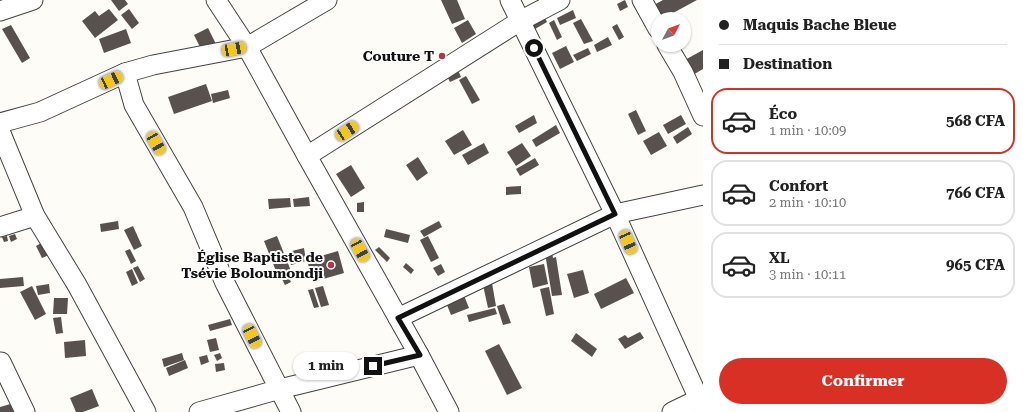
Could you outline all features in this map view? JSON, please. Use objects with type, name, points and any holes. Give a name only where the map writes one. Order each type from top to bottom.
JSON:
[{"type":"street","points":[[0,11],[33,0]]},
{"type":"street","points":[[216,0],[247,47],[420,355],[449,412]]},
{"type":"street","points":[[0,123],[40,112],[125,73],[153,65],[247,47],[327,0]]},
{"type":"street","points":[[510,0],[615,214],[702,401],[672,412]]},
{"type":"street","points":[[307,156],[520,21],[560,0]]},
{"type":"street","points":[[642,0],[651,16]]},
{"type":"street","points":[[671,52],[683,72],[703,116]]},
{"type":"street","points":[[125,73],[134,105],[192,207],[225,283],[291,412]]},
{"type":"street","points":[[0,131],[35,216],[77,285],[146,412]]},
{"type":"street","points":[[398,318],[615,214],[703,195]]},
{"type":"street","points":[[0,227],[35,216]]},
{"type":"street","points":[[199,412],[280,389],[420,355]]},
{"type":"street","points":[[1,362],[25,412]]},
{"type":"building","points":[[111,0],[125,0],[128,4],[119,11]]},
{"type":"building","points":[[441,0],[457,0],[465,19],[452,24]]},
{"type":"building","points":[[625,0],[628,7],[620,11],[617,4]]},
{"type":"building","points":[[663,0],[697,0],[675,12],[657,12],[652,6]]},
{"type":"building","points":[[109,9],[118,20],[95,38],[82,21],[95,11],[99,16]]},
{"type":"building","points":[[129,9],[139,23],[132,29],[121,15]]},
{"type":"building","points":[[573,10],[576,18],[560,25],[557,18]]},
{"type":"building","points":[[545,18],[547,22],[535,29],[533,24]]},
{"type":"building","points":[[581,19],[593,41],[584,44],[573,23]]},
{"type":"building","points":[[468,20],[476,34],[462,43],[454,28]]},
{"type":"building","points":[[554,20],[562,37],[557,40],[549,23]]},
{"type":"building","points":[[617,24],[624,37],[619,40],[612,27]]},
{"type":"building","points":[[11,25],[30,58],[22,63],[2,29]]},
{"type":"building","points":[[208,28],[216,44],[202,51],[194,35]]},
{"type":"building","points":[[126,29],[131,43],[104,53],[99,39]]},
{"type":"building","points":[[608,37],[612,45],[597,52],[594,45]]},
{"type":"building","points":[[566,46],[574,62],[560,69],[552,53]]},
{"type":"building","points":[[588,48],[591,54],[577,61],[573,55]]},
{"type":"building","points":[[703,50],[703,69],[691,76],[683,61]]},
{"type":"building","points":[[458,70],[461,77],[450,82],[447,76]]},
{"type":"building","points":[[466,76],[480,100],[472,104],[459,80]]},
{"type":"building","points":[[206,84],[212,101],[174,114],[168,97]]},
{"type":"building","points":[[228,90],[230,98],[213,103],[211,94]]},
{"type":"building","points":[[636,110],[646,131],[638,135],[628,114]]},
{"type":"building","points":[[534,115],[537,123],[519,133],[515,126]]},
{"type":"building","points":[[681,115],[686,124],[668,134],[663,125]]},
{"type":"building","points":[[556,125],[560,133],[536,147],[532,140]]},
{"type":"building","points":[[688,127],[692,134],[677,144],[673,137]]},
{"type":"building","points":[[463,130],[472,145],[454,155],[445,141]]},
{"type":"building","points":[[659,132],[667,146],[651,155],[643,141]]},
{"type":"building","points":[[484,143],[489,153],[468,165],[462,155]]},
{"type":"building","points":[[522,143],[531,156],[516,166],[507,152]]},
{"type":"building","points":[[418,157],[428,173],[417,181],[406,165]]},
{"type":"building","points":[[535,158],[539,165],[520,176],[516,169]]},
{"type":"building","points":[[351,165],[365,188],[351,197],[336,174]]},
{"type":"building","points":[[521,186],[521,194],[506,195],[506,187]]},
{"type":"building","points":[[309,197],[310,206],[294,207],[293,199]]},
{"type":"building","points":[[290,198],[291,207],[269,209],[268,199]]},
{"type":"building","points":[[364,202],[364,212],[357,212],[357,203]]},
{"type":"building","points":[[118,221],[119,229],[101,232],[100,224]]},
{"type":"building","points":[[439,221],[442,227],[424,237],[420,231]]},
{"type":"building","points":[[133,226],[142,246],[134,250],[124,230]]},
{"type":"building","points":[[386,229],[410,235],[408,243],[384,237]]},
{"type":"building","points":[[15,234],[17,239],[11,242],[9,236]]},
{"type":"building","points":[[7,236],[8,241],[4,242],[2,237]]},
{"type":"building","points":[[277,236],[291,271],[278,276],[264,241]]},
{"type":"building","points":[[428,236],[439,258],[431,262],[420,240]]},
{"type":"building","points":[[43,242],[49,255],[42,258],[36,246]]},
{"type":"building","points":[[379,247],[390,258],[387,262],[375,250]]},
{"type":"building","points":[[304,248],[306,261],[291,265],[288,252]]},
{"type":"building","points":[[130,249],[136,261],[131,264],[125,251]]},
{"type":"building","points":[[338,251],[344,273],[313,282],[307,260]]},
{"type":"building","points":[[552,252],[553,258],[556,257],[562,295],[552,296],[545,253]]},
{"type":"building","points":[[406,263],[414,270],[411,274],[403,267]]},
{"type":"building","points":[[441,264],[445,272],[438,276],[433,268]]},
{"type":"building","points":[[544,264],[548,284],[533,288],[529,267]]},
{"type":"building","points":[[138,266],[145,279],[140,282],[133,268]]},
{"type":"building","points":[[132,269],[138,283],[132,286],[126,272]]},
{"type":"building","points":[[583,270],[589,293],[574,298],[567,274]]},
{"type":"building","points":[[288,276],[291,282],[285,285],[282,279]]},
{"type":"building","points":[[23,277],[24,286],[0,288],[0,279]]},
{"type":"building","points":[[626,278],[634,293],[601,309],[594,294]]},
{"type":"building","points":[[492,283],[496,306],[488,308],[483,285]]},
{"type":"building","points":[[49,284],[50,293],[38,295],[36,286]]},
{"type":"building","points":[[32,286],[46,314],[35,320],[20,292]]},
{"type":"building","points":[[323,286],[329,305],[321,307],[315,288]]},
{"type":"building","points":[[549,287],[554,314],[546,316],[540,289]]},
{"type":"building","points":[[313,289],[319,307],[314,308],[308,290]]},
{"type":"building","points":[[463,293],[469,308],[451,315],[445,300]]},
{"type":"building","points":[[54,298],[68,298],[67,314],[53,314]]},
{"type":"building","points":[[504,304],[511,323],[503,325],[497,306]]},
{"type":"building","points":[[495,308],[497,314],[469,322],[467,315]]},
{"type":"building","points":[[61,317],[63,333],[56,334],[53,318]]},
{"type":"building","points":[[230,319],[232,325],[210,331],[208,325]]},
{"type":"building","points":[[640,332],[644,338],[625,349],[618,339],[625,335],[628,338]]},
{"type":"building","points":[[576,333],[597,349],[592,357],[571,341]]},
{"type":"building","points":[[216,338],[219,350],[210,352],[207,340]]},
{"type":"building","points":[[85,340],[86,356],[65,358],[64,342]]},
{"type":"building","points":[[499,344],[522,388],[507,395],[485,351]]},
{"type":"building","points":[[182,353],[184,360],[164,367],[162,359]]},
{"type":"building","points":[[220,353],[222,358],[217,361],[214,355]]},
{"type":"building","points":[[207,355],[209,362],[201,365],[199,357]]},
{"type":"building","points":[[185,360],[188,368],[169,376],[166,368]]},
{"type":"building","points":[[224,363],[225,370],[216,372],[215,364]]},
{"type":"building","points":[[92,389],[99,406],[83,412],[76,412],[70,398]]},
{"type":"building","points":[[14,403],[17,412],[0,412],[0,407]]},
{"type":"place","name":"Couture T","points":[[442,56]]},
{"type":"place","name":"Église Baptiste de Tsévie Boloumondji","points":[[331,265]]},
{"type":"route","points":[[373,366],[420,355],[398,318],[615,214],[534,48]]}]
